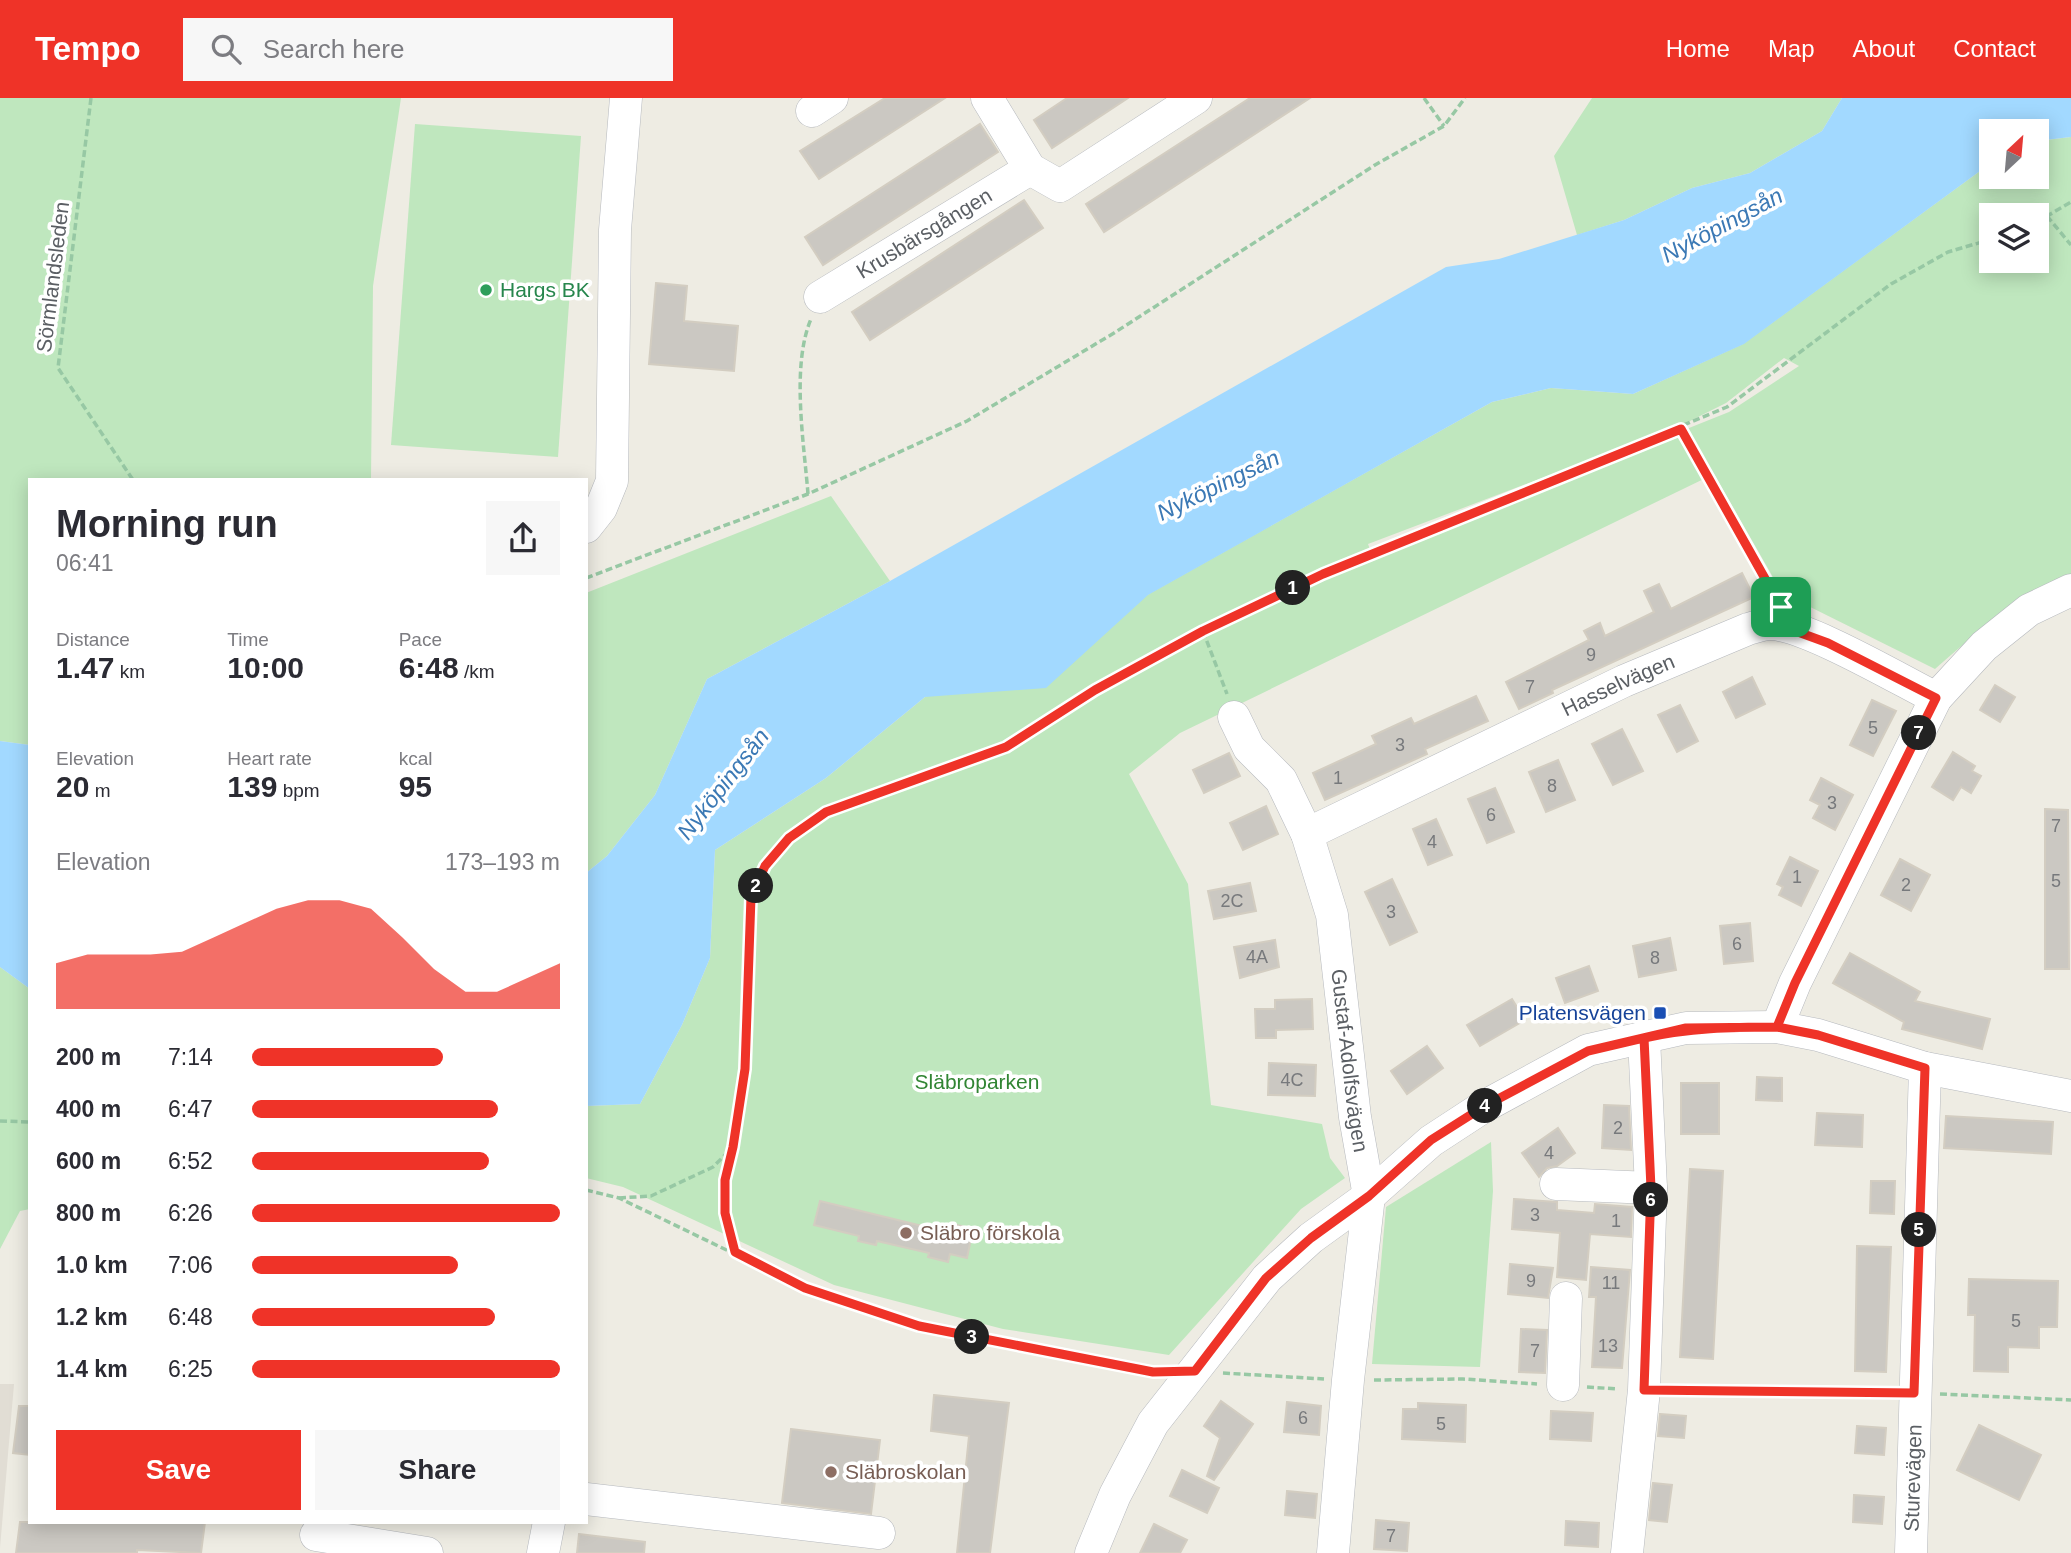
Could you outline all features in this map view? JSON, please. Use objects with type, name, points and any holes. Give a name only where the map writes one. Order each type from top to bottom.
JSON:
[{"type":"street","points":[[588,524],[601,508],[611,481],[615,230],[626,98]]},
{"type":"street","points":[[987,98],[1030,169],[1060,186],[1196,98]]},
{"type":"street","name":"Krusbärsgången","points":[[820,297],[1030,169]]},
{"type":"street","points":[[1777,1027],[1795,983],[1936,698],[1984,646],[2029,610],[2071,590]]},
{"type":"street","name":"Hasselvägen","points":[[1307,834],[1624,681],[1714,642],[1759,626],[1770,624],[1787,628],[1828,643],[1936,698]]},
{"type":"street","name":"Gustaf-Adolfsvägen","points":[[1234,717],[1250,748],[1281,780],[1307,834],[1332,915],[1355,1117],[1369,1196],[1348,1380],[1333,1553]]},
{"type":"street","points":[[1091,1553],[1115,1496],[1153,1423],[1266,1278],[1311,1238],[1369,1196],[1431,1140],[1483,1107],[1588,1051],[1686,1028],[1777,1027],[1818,1035],[1925,1068],[2071,1096]]},
{"type":"street","points":[[1627,1553],[1644,1390],[1651,1188],[1644,1038]]},
{"type":"street","name":"Sturevägen","points":[[1911,1553],[1925,1068]]},
{"type":"street","points":[[1556,1184],[1651,1188]]},
{"type":"street","points":[[1563,1385],[1566,1298]]},
{"type":"street","points":[[588,1499],[879,1533]]},
{"type":"street","points":[[543,1553],[549,1524]]},
{"type":"street","points":[[314,1537],[427,1553]]},
{"type":"path","name":"Sörmlandsleden","points":[[91,98],[58,368],[132,478]]},
{"type":"path","points":[[1424,98],[1444,126]]},
{"type":"path","points":[[588,577],[808,494],[967,421],[1114,332],[1375,166],[1444,126],[1465,98]]},
{"type":"path","points":[[2049,215],[2071,202]]},
{"type":"path","points":[[2049,218],[2071,245]]},
{"type":"path","points":[[735,1252],[725,1213],[725,1180],[745,1069],[751,897],[765,866],[789,838],[826,812],[1006,747],[1095,690],[1203,631],[1416,534],[1501,503],[1627,448],[1681,429],[1727,407],[1891,284],[1948,252],[1979,243]]},
{"type":"path","points":[[808,494],[800,396],[807,329],[820,297]]},
{"type":"path","points":[[1681,429],[1781,607],[1787,628]]},
{"type":"path","points":[[1203,631],[1234,717]]},
{"type":"path","points":[[0,1121],[28,1122]]},
{"type":"path","points":[[619,1198],[650,1196],[713,1167],[733,1147]]},
{"type":"path","points":[[588,1190],[619,1198],[805,1288],[919,1326],[1153,1372],[1195,1371]]},
{"type":"path","points":[[1463,1379],[1644,1390],[1914,1393],[2071,1400]]},
{"type":"shaded area","points":[[0,1384],[14,1384],[0,1548]]},
{"type":"green space","points":[[0,98],[401,98],[373,286],[371,478],[28,478],[28,745],[0,741]]},
{"type":"green space","points":[[1592,98],[1842,98],[1822,131],[1750,173],[1692,188],[1624,220],[1577,235],[1554,156]]},
{"type":"green space","name":"Hargs BK","points":[[415,124],[581,136],[558,457],[391,445]]},
{"type":"green space","name":"Släbroparken","points":[[2071,137],[2071,574],[2000,617],[1935,669],[1782,593],[1714,474],[1180,733],[1129,774],[1188,884],[1211,1105],[1322,1124],[1330,1158],[1345,1178],[1301,1209],[1169,1355],[1003,1329],[834,1285],[623,1187],[588,1178],[588,1106],[640,1104],[682,1025],[710,958],[715,850],[826,778],[925,697],[1147,595],[1492,402],[1551,388],[1633,394],[1743,344],[1979,172],[1979,189],[2049,189],[2049,140]],"holes":[[[1784,358],[1799,366],[1729,412],[1372,555],[1368,544],[1682,425],[1726,403]]]},
{"type":"green space","points":[[831,496],[890,581],[707,679],[655,795],[607,856],[588,871],[588,592]]},
{"type":"green space","points":[[0,967],[28,988],[28,1209],[20,1211],[0,1249]]},
{"type":"green space","points":[[1491,1142],[1493,1191],[1480,1367],[1372,1364],[1386,1207]]},
{"type":"water","name":"Nyköpingsån","points":[[1842,98],[2071,98],[2071,137],[2049,140],[2049,119],[1979,119],[1979,172],[1744,344],[1633,394],[1551,388],[1492,402],[1148,595],[1046,688],[925,697],[826,778],[715,850],[710,958],[682,1025],[640,1104],[588,1106],[588,871],[607,856],[655,795],[707,679],[890,581],[1446,267],[1499,259],[1624,220],[1692,188],[1750,173],[1822,131]]},
{"type":"water","points":[[0,741],[28,745],[28,988],[0,967]]},
{"type":"building","points":[[885,98],[945,98],[819,179],[800,151]]},
{"type":"building","points":[[1067,98],[1128,98],[1052,148],[1034,120]]},
{"type":"building","points":[[1250,98],[1310,98],[1104,232],[1086,204]]},
{"type":"building","points":[[980,124],[998,152],[823,265],[805,237]]},
{"type":"building","points":[[1024,200],[1043,228],[870,340],[852,312]]},
{"type":"building","points":[[656,283],[687,286],[684,321],[738,326],[734,371],[649,364]]},
{"type":"building","points":[[1742,573],[1754,597],[1552,690],[1553,693],[1519,709],[1506,682],[1589,640],[1584,631],[1600,623],[1605,636],[1654,612],[1644,591],[1659,584],[1671,609]]},
{"type":"building","points":[[1752,677],[1765,704],[1736,718],[1723,692]]},
{"type":"building","points":[[1995,685],[2015,697],[2000,722],[1980,710]]},
{"type":"building","points":[[1476,696],[1488,721],[1425,749],[1427,754],[1325,800],[1313,773],[1376,744],[1372,736],[1411,718],[1414,724]]},
{"type":"building","points":[[1872,700],[1896,711],[1873,756],[1850,745]]},
{"type":"building","points":[[1680,705],[1698,741],[1677,752],[1658,715]]},
{"type":"building","points":[[1622,729],[1643,771],[1613,785],[1592,744]]},
{"type":"building","points":[[1953,752],[1975,766],[1972,771],[1981,776],[1971,793],[1961,787],[1953,800],[1932,787]]},
{"type":"building","points":[[1229,753],[1240,776],[1204,793],[1193,770]]},
{"type":"building","points":[[1558,760],[1575,800],[1546,812],[1529,772]]},
{"type":"building","points":[[1821,778],[1853,795],[1835,830],[1813,818],[1820,805],[1810,800]]},
{"type":"building","points":[[1495,788],[1514,832],[1487,843],[1468,799]]},
{"type":"building","points":[[1266,806],[1278,834],[1243,850],[1230,823]]},
{"type":"building","points":[[2045,809],[2068,810],[2069,969],[2045,969]]},
{"type":"building","points":[[1436,819],[1452,855],[1428,865],[1413,829]]},
{"type":"building","points":[[1790,857],[1818,871],[1801,906],[1779,895],[1783,887],[1777,884]]},
{"type":"building","points":[[1900,859],[1930,875],[1911,911],[1881,895]]},
{"type":"building","points":[[1392,879],[1417,932],[1390,945],[1365,892]]},
{"type":"building","points":[[1250,883],[1256,911],[1214,919],[1208,891]]},
{"type":"building","points":[[1750,923],[1753,961],[1724,964],[1720,926]]},
{"type":"building","points":[[1670,938],[1676,970],[1639,977],[1633,946]]},
{"type":"building","points":[[1275,940],[1279,967],[1240,978],[1234,947]]},
{"type":"building","points":[[1850,953],[1920,992],[1915,1001],[1990,1019],[1982,1049],[1902,1029],[1904,1022],[1833,983]]},
{"type":"building","points":[[1589,966],[1598,991],[1565,1003],[1556,978]]},
{"type":"building","points":[[1312,999],[1313,1029],[1276,1030],[1276,1038],[1256,1038],[1255,1009],[1275,1009],[1275,1000]]},
{"type":"building","points":[[1512,999],[1525,1020],[1480,1046],[1467,1025]]},
{"type":"building","points":[[1427,1046],[1443,1068],[1407,1094],[1391,1071]]},
{"type":"building","points":[[1269,1063],[1316,1065],[1315,1096],[1268,1095]]},
{"type":"building","points":[[1757,1077],[1782,1078],[1782,1101],[1756,1100]]},
{"type":"building","points":[[1681,1083],[1719,1083],[1719,1134],[1681,1134]]},
{"type":"building","points":[[1604,1105],[1629,1106],[1631,1150],[1602,1148]]},
{"type":"building","points":[[1817,1113],[1863,1115],[1862,1147],[1815,1145]]},
{"type":"building","points":[[1946,1116],[2053,1122],[2051,1154],[1944,1148]]},
{"type":"building","points":[[1558,1128],[1575,1153],[1557,1166],[1547,1168],[1539,1177],[1522,1153]]},
{"type":"building","points":[[1690,1169],[1723,1171],[1713,1359],[1680,1357]]},
{"type":"building","points":[[1871,1181],[1895,1181],[1894,1214],[1870,1213]]},
{"type":"building","points":[[1514,1199],[1557,1202],[1557,1210],[1594,1213],[1595,1204],[1632,1207],[1631,1237],[1590,1234],[1586,1280],[1557,1277],[1560,1233],[1512,1229]]},
{"type":"building","name":"Släbro förskola","points":[[820,1201],[955,1234],[957,1225],[973,1229],[967,1258],[950,1254],[948,1262],[928,1257],[929,1253],[877,1241],[876,1245],[858,1241],[859,1236],[814,1225]]},
{"type":"building","points":[[1857,1246],[1891,1247],[1886,1372],[1855,1371]]},
{"type":"building","points":[[1510,1264],[1553,1268],[1548,1298],[1508,1294]]},
{"type":"building","points":[[1591,1267],[1630,1270],[1622,1368],[1592,1367],[1596,1297],[1589,1297]]},
{"type":"building","points":[[1969,1279],[2058,1281],[2057,1327],[2039,1327],[2039,1348],[2008,1347],[2008,1372],[1974,1371],[1975,1315],[1968,1315]]},
{"type":"building","points":[[1521,1329],[1547,1330],[1545,1373],[1519,1372]]},
{"type":"building","name":"Släbroskolan","points":[[934,1395],[1009,1403],[990,1553],[957,1553],[969,1436],[931,1431]]},
{"type":"building","points":[[1221,1401],[1253,1424],[1214,1480],[1207,1476],[1220,1438],[1204,1426]]},
{"type":"building","points":[[1287,1402],[1321,1406],[1319,1435],[1284,1432]]},
{"type":"building","points":[[1418,1403],[1466,1405],[1465,1442],[1402,1439],[1403,1409],[1418,1409]]},
{"type":"building","points":[[19,1406],[28,1406],[28,1455],[13,1453]]},
{"type":"building","points":[[1551,1411],[1593,1413],[1591,1441],[1550,1439]]},
{"type":"building","points":[[1660,1414],[1686,1416],[1684,1438],[1658,1436]]},
{"type":"building","points":[[1979,1425],[2041,1455],[2019,1500],[1957,1470]]},
{"type":"building","points":[[1857,1426],[1886,1428],[1884,1455],[1855,1453]]},
{"type":"building","name":"Släbroskolan","points":[[791,1429],[880,1440],[871,1514],[782,1503]]},
{"type":"building","points":[[1182,1470],[1219,1488],[1207,1513],[1170,1496]]},
{"type":"building","points":[[1653,1483],[1672,1485],[1667,1522],[1649,1520]]},
{"type":"building","points":[[1287,1491],[1317,1494],[1315,1518],[1285,1515]]},
{"type":"building","points":[[1854,1495],[1884,1497],[1882,1524],[1853,1522]]},
{"type":"building","points":[[1376,1520],[1409,1523],[1407,1551],[1374,1549]]},
{"type":"building","points":[[1566,1521],[1599,1523],[1598,1547],[1565,1545]]},
{"type":"building","points":[[20,1522],[205,1524],[201,1553],[137,1550],[137,1553],[16,1553]]},
{"type":"building","points":[[1154,1524],[1187,1540],[1180,1553],[1140,1553]]},
{"type":"building","points":[[579,1534],[645,1542],[644,1553],[577,1553]]},
{"type":"place","name":"Hargs BK","points":[[486,290]]},
{"type":"place","name":"Platensvägen","points":[[1660,1013]]},
{"type":"place","name":"Släbro förskola","points":[[906,1233]]},
{"type":"place","name":"Släbroskolan","points":[[831,1472]]},
{"type":"route","points":[[1781,607],[1681,429],[1627,448],[1501,503],[1416,534],[1323,574],[1203,631],[1095,690],[1006,747],[826,812],[789,838],[765,866],[751,897],[745,1069],[725,1180],[725,1213],[735,1252],[805,1288],[919,1326],[1153,1372],[1195,1371],[1266,1278],[1311,1238],[1369,1196],[1431,1140],[1483,1107],[1588,1051],[1686,1028],[1777,1027],[1818,1035],[1925,1068],[1914,1393],[1644,1390],[1651,1188],[1644,1038],[1686,1028],[1721,1027],[1777,1027],[1795,983],[1936,698],[1828,643],[1787,628],[1781,607]]}]
